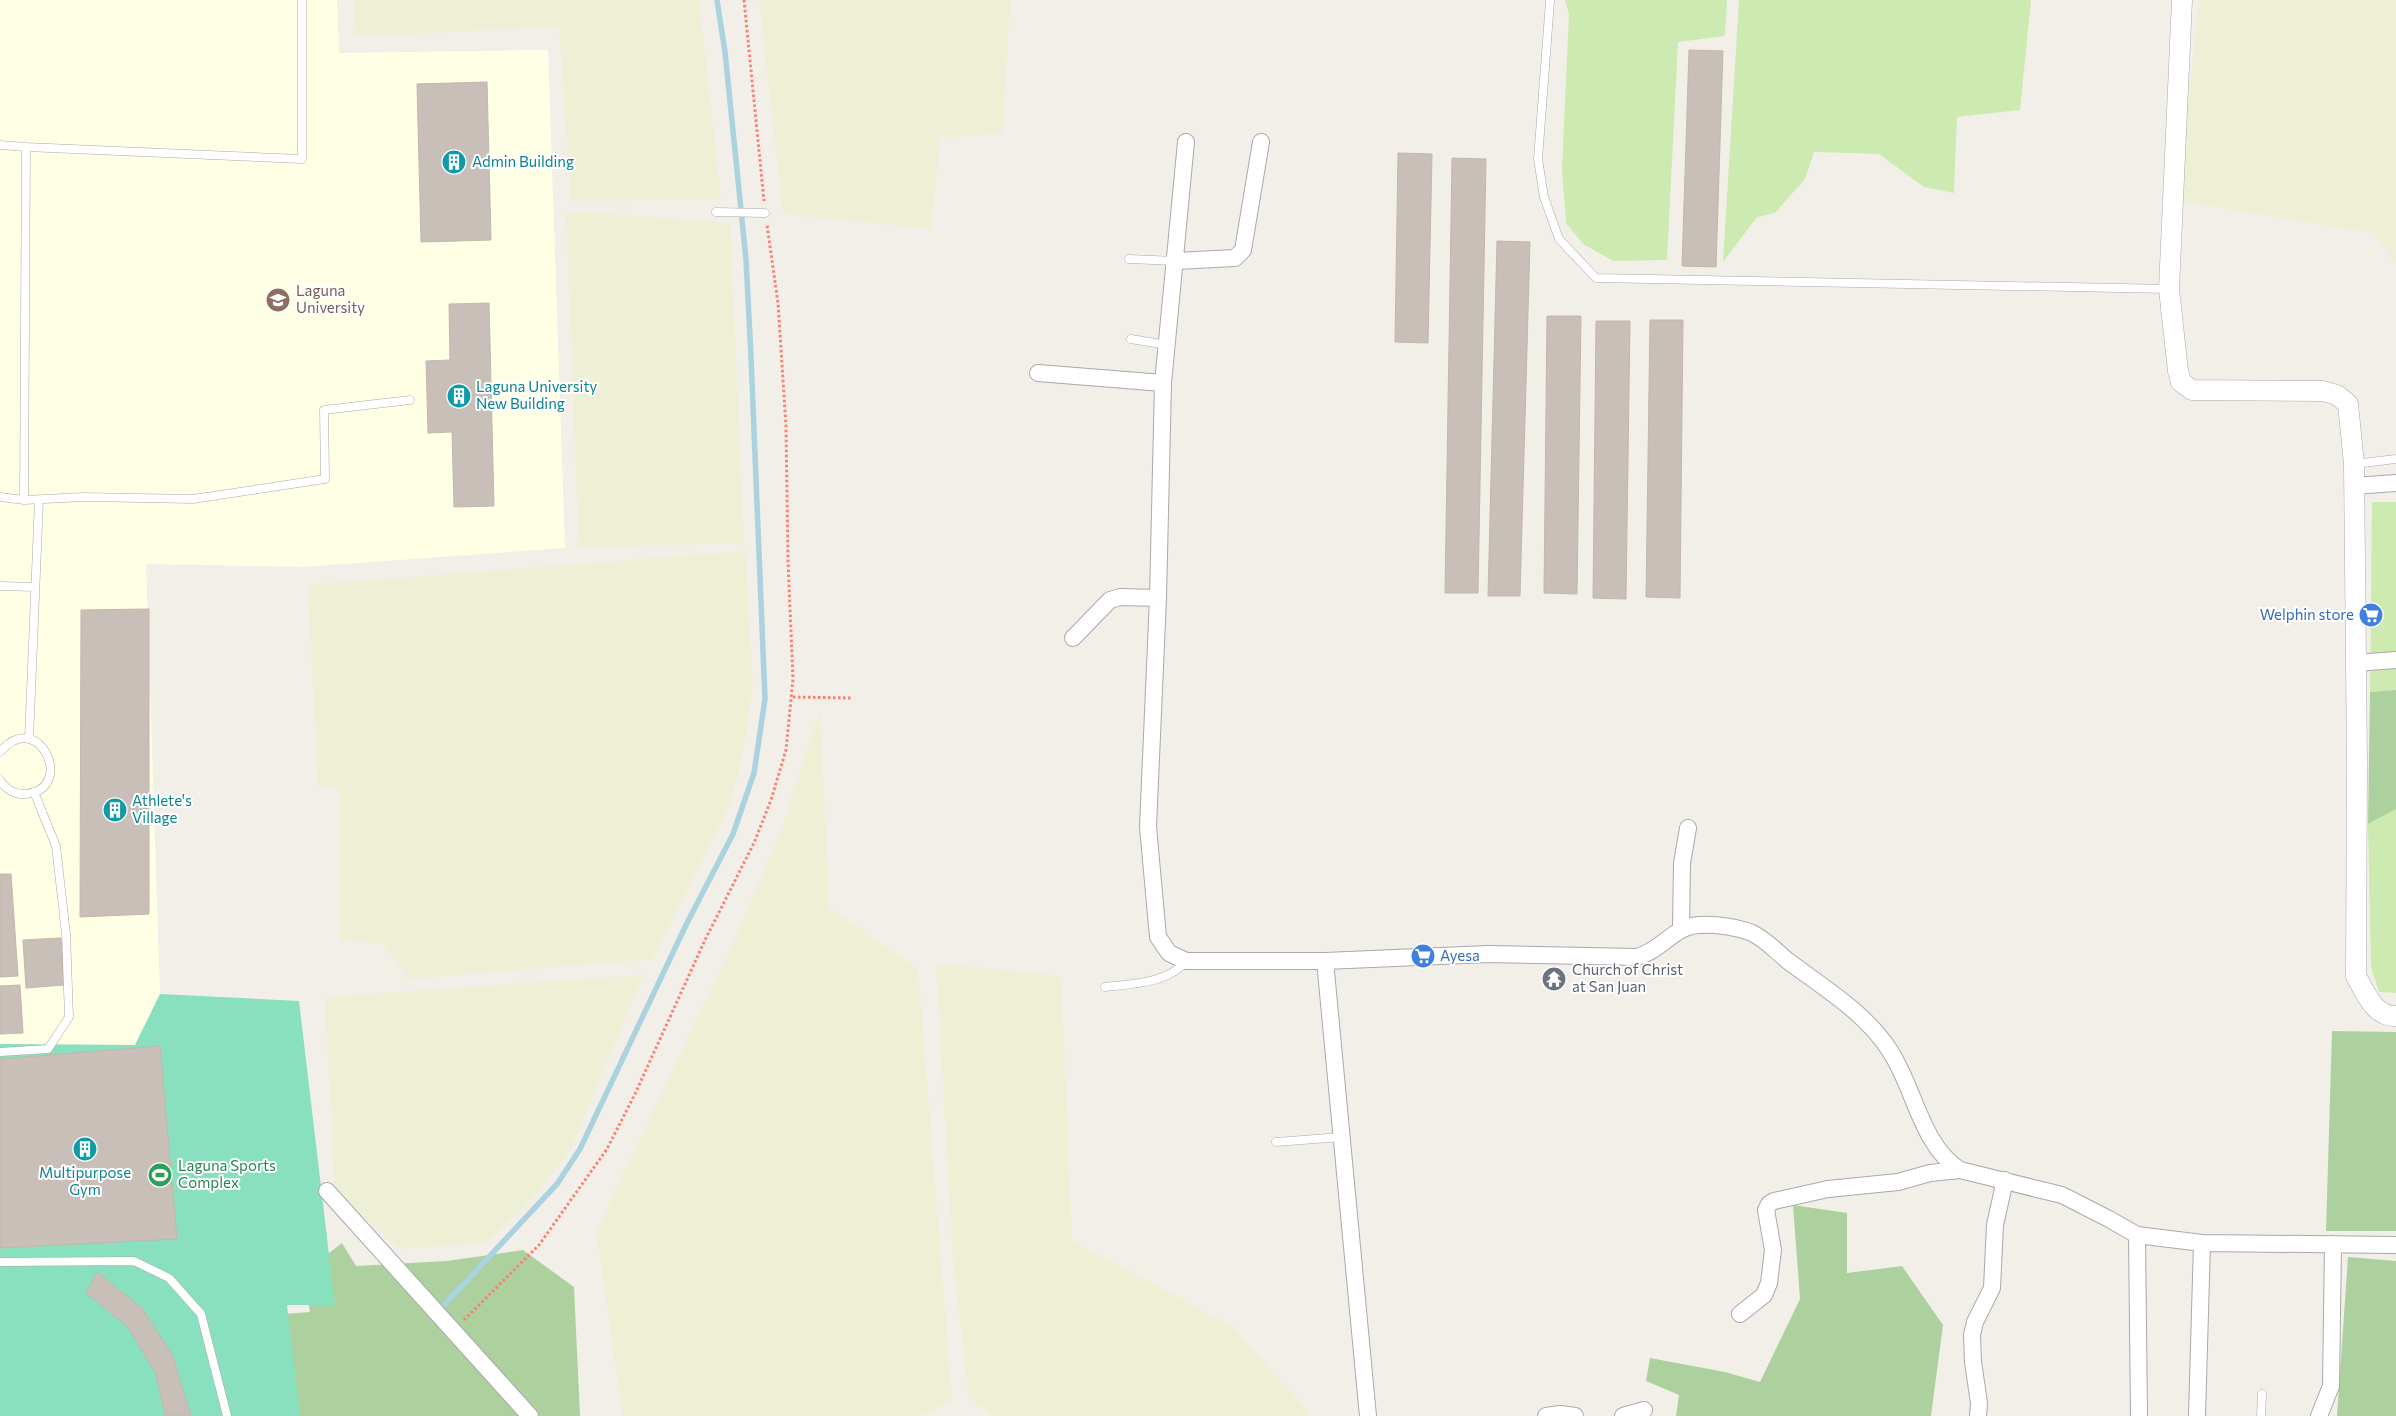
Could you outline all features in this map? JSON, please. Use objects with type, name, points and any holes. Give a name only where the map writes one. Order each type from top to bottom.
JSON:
[{"type":"street","points":[[2182,0],[2169,289],[2181,382],[2192,390],[2324,390],[2337,395],[2348,404],[2354,464],[2356,976],[2371,1004],[2391,1016],[2396,1016]]},
{"type":"street","points":[[1186,142],[1163,383],[1158,598],[1148,828],[1158,938],[1169,952],[1186,961],[1325,961],[1488,954],[1637,957],[1649,954],[1681,928],[1699,925],[1724,926],[1752,934],[1875,1029],[1891,1051],[1909,1085],[1929,1136],[1947,1162],[1960,1170]]},
{"type":"street","points":[[1176,261],[1235,258],[1243,250],[1261,142]]},
{"type":"street","points":[[1038,373],[1163,383]]},
{"type":"street","points":[[2354,486],[2396,483]]},
{"type":"street","points":[[1073,638],[1110,600],[1120,597],[1158,598]]},
{"type":"street","points":[[2356,663],[2396,660]]},
{"type":"street","points":[[1681,928],[1682,863],[1688,828]]},
{"type":"street","points":[[1325,961],[1368,1416]]},
{"type":"street","points":[[1740,1314],[1764,1295],[1769,1283],[1773,1250],[1766,1210],[1774,1200],[1828,1189],[1898,1182],[1930,1173],[1960,1170],[2062,1196],[2110,1218],[2137,1235],[2202,1243],[2396,1245]]},
{"type":"street","points":[[1978,1416],[1979,1404],[1973,1362],[1972,1335],[1975,1322],[1992,1288],[1994,1225],[2005,1180]]},
{"type":"street","points":[[326,1191],[530,1416]]},
{"type":"street","points":[[2137,1235],[2139,1416]]},
{"type":"street","points":[[2197,1416],[2202,1243]]},
{"type":"street","points":[[2319,1416],[2331,1386],[2333,1244]]},
{"type":"street","points":[[1623,1416],[1644,1410]]},
{"type":"street","points":[[1546,1416],[1560,1414],[1575,1416]]},
{"type":"lane","points":[[0,145],[302,159],[302,0]]},
{"type":"lane","points":[[1550,1],[1538,159],[1544,196],[1559,239],[1596,278],[2169,289]]},
{"type":"lane","points":[[24,500],[26,147]]},
{"type":"lane","points":[[716,212],[765,214]]},
{"type":"lane","points":[[1129,260],[1176,261]]},
{"type":"lane","points":[[1131,339],[1167,345]]},
{"type":"lane","points":[[0,498],[24,500],[84,497],[193,499],[325,479],[324,410],[410,400]]},
{"type":"lane","points":[[2354,464],[2396,460]]},
{"type":"lane","points":[[29,739],[39,500]]},
{"type":"lane","points":[[0,586],[36,587]]},
{"type":"lane","points":[[0,752],[12,741],[29,739],[44,748],[51,764],[47,780],[34,792],[18,793],[9,790],[0,780]]},
{"type":"lane","points":[[0,1052],[48,1049],[69,1017],[66,934],[56,846],[34,792]]},
{"type":"lane","points":[[1105,987],[1157,979],[1180,969],[1186,961]]},
{"type":"lane","points":[[1276,1142],[1342,1137]]},
{"type":"lane","points":[[0,1262],[134,1261],[169,1278],[201,1314],[227,1416]]},
{"type":"lane","points":[[2261,1416],[2262,1394]]},
{"type":"path","points":[[453,1331],[539,1245],[607,1149],[635,1094],[705,940],[754,843],[771,800],[786,750],[793,697],[783,372],[778,303],[765,214],[744,0]]},
{"type":"path","points":[[793,697],[852,698]]},
{"type":"shaded area","name":"Laguna University","points":[[0,0],[337,0],[339,53],[548,50],[565,548],[302,567],[146,564],[160,994],[135,1045],[0,1044]]},
{"type":"shaded area","points":[[354,0],[699,0],[721,199],[571,201],[559,27],[355,36]]},
{"type":"shaded area","points":[[759,0],[1010,0],[1003,133],[940,138],[931,229],[783,214]]},
{"type":"shaded area","points":[[2199,0],[2396,0],[2396,264],[2373,233],[2177,201]]},
{"type":"shaded area","points":[[566,211],[730,223],[744,543],[579,547]]},
{"type":"shaded area","points":[[745,551],[753,684],[745,742],[731,803],[652,959],[408,979],[383,944],[340,940],[340,790],[318,786],[308,585]]},
{"type":"shaded area","points":[[820,710],[829,908],[918,969],[952,1400],[921,1416],[623,1416],[596,1232],[739,930],[782,828]]},
{"type":"shaded area","points":[[936,963],[1061,976],[1072,1241],[1232,1326],[1307,1410],[1309,1416],[994,1416],[969,1398],[953,1259]]},
{"type":"shaded area","points":[[643,975],[571,1149],[534,1197],[487,1243],[399,1249],[335,1190],[325,997]]},
{"type":"green space","points":[[1565,0],[1727,0],[1725,36],[1678,42],[1667,260],[1613,261],[1583,244],[1566,223],[1562,168],[1569,14]]},
{"type":"green space","points":[[1739,0],[2031,0],[2020,110],[1957,117],[1954,193],[1924,187],[1879,154],[1814,152],[1805,179],[1775,213],[1757,217],[1723,262]]},
{"type":"green space","points":[[2372,502],[2396,502],[2396,690],[2370,692]]},
{"type":"green space","points":[[2396,690],[2396,809],[2368,824],[2370,692]]},
{"type":"green space","points":[[2396,809],[2396,993],[2379,992],[2371,967],[2368,824]]},
{"type":"green space","name":"Laguna Sports Complex","points":[[160,994],[299,1001],[335,1305],[287,1305],[300,1416],[0,1416],[0,1044],[135,1045]]},
{"type":"green space","points":[[2332,1031],[2396,1032],[2396,1231],[2326,1231]]},
{"type":"green space","points":[[1793,1205],[1847,1213],[1847,1273],[1902,1266],[1943,1325],[1931,1416],[1676,1416],[1679,1395],[1646,1381],[1650,1358],[1725,1372],[1760,1382],[1800,1299]]},
{"type":"green space","points":[[342,1243],[356,1266],[447,1261],[523,1250],[574,1287],[580,1416],[257,1416],[243,1317],[310,1312],[303,1273]]},
{"type":"green space","points":[[2348,1257],[2396,1261],[2396,1416],[2337,1416]]},
{"type":"building","points":[[1689,50],[1723,51],[1716,267],[1682,266]]},
{"type":"building","name":"Admin Building","points":[[487,82],[491,240],[421,242],[417,84]]},
{"type":"building","points":[[1398,153],[1432,154],[1428,343],[1395,342]]},
{"type":"building","points":[[1452,158],[1486,159],[1478,593],[1445,593]]},
{"type":"building","points":[[1497,241],[1530,242],[1520,596],[1488,596]]},
{"type":"building","name":"Laguna University New Building","points":[[489,303],[494,506],[454,507],[452,432],[428,433],[426,361],[450,360],[449,304]]},
{"type":"building","points":[[1547,316],[1581,316],[1577,594],[1544,593]]},
{"type":"building","points":[[1650,320],[1683,320],[1680,598],[1646,597]]},
{"type":"building","points":[[1596,321],[1630,321],[1626,599],[1593,598]]},
{"type":"building","name":"Athlete's Village","points":[[149,609],[149,914],[80,917],[81,610]]},
{"type":"building","points":[[0,874],[11,874],[18,976],[0,977]]},
{"type":"building","points":[[61,938],[64,985],[26,988],[23,940]]},
{"type":"building","points":[[20,985],[23,1033],[0,1034],[0,986]]},
{"type":"building","name":"Multipurpose Gym","points":[[160,1046],[177,1239],[0,1248],[0,1059]]},
{"type":"building","points":[[97,1272],[142,1308],[172,1354],[191,1416],[165,1416],[156,1374],[128,1327],[86,1293]]},
{"type":"waterway","points":[[445,1304],[557,1184],[580,1149],[686,925],[733,834],[754,773],[765,699],[751,357],[746,259],[725,52],[717,0]]},
{"type":"place","name":"Admin Building","points":[[454,162]]},
{"type":"place","name":"Laguna University","points":[[278,300]]},
{"type":"place","name":"Laguna University New Building","points":[[459,396]]},
{"type":"place","name":"Welphin store","points":[[2371,615]]},
{"type":"place","name":"Athlete's Village","points":[[115,810]]},
{"type":"place","name":"Ayesa","points":[[1423,956]]},
{"type":"place","name":"Church of Christ at San Juan","points":[[1554,979]]},
{"type":"place","name":"Multipurpose Gym","points":[[85,1149]]},
{"type":"place","name":"Laguna Sports Complex","points":[[160,1175]]}]
